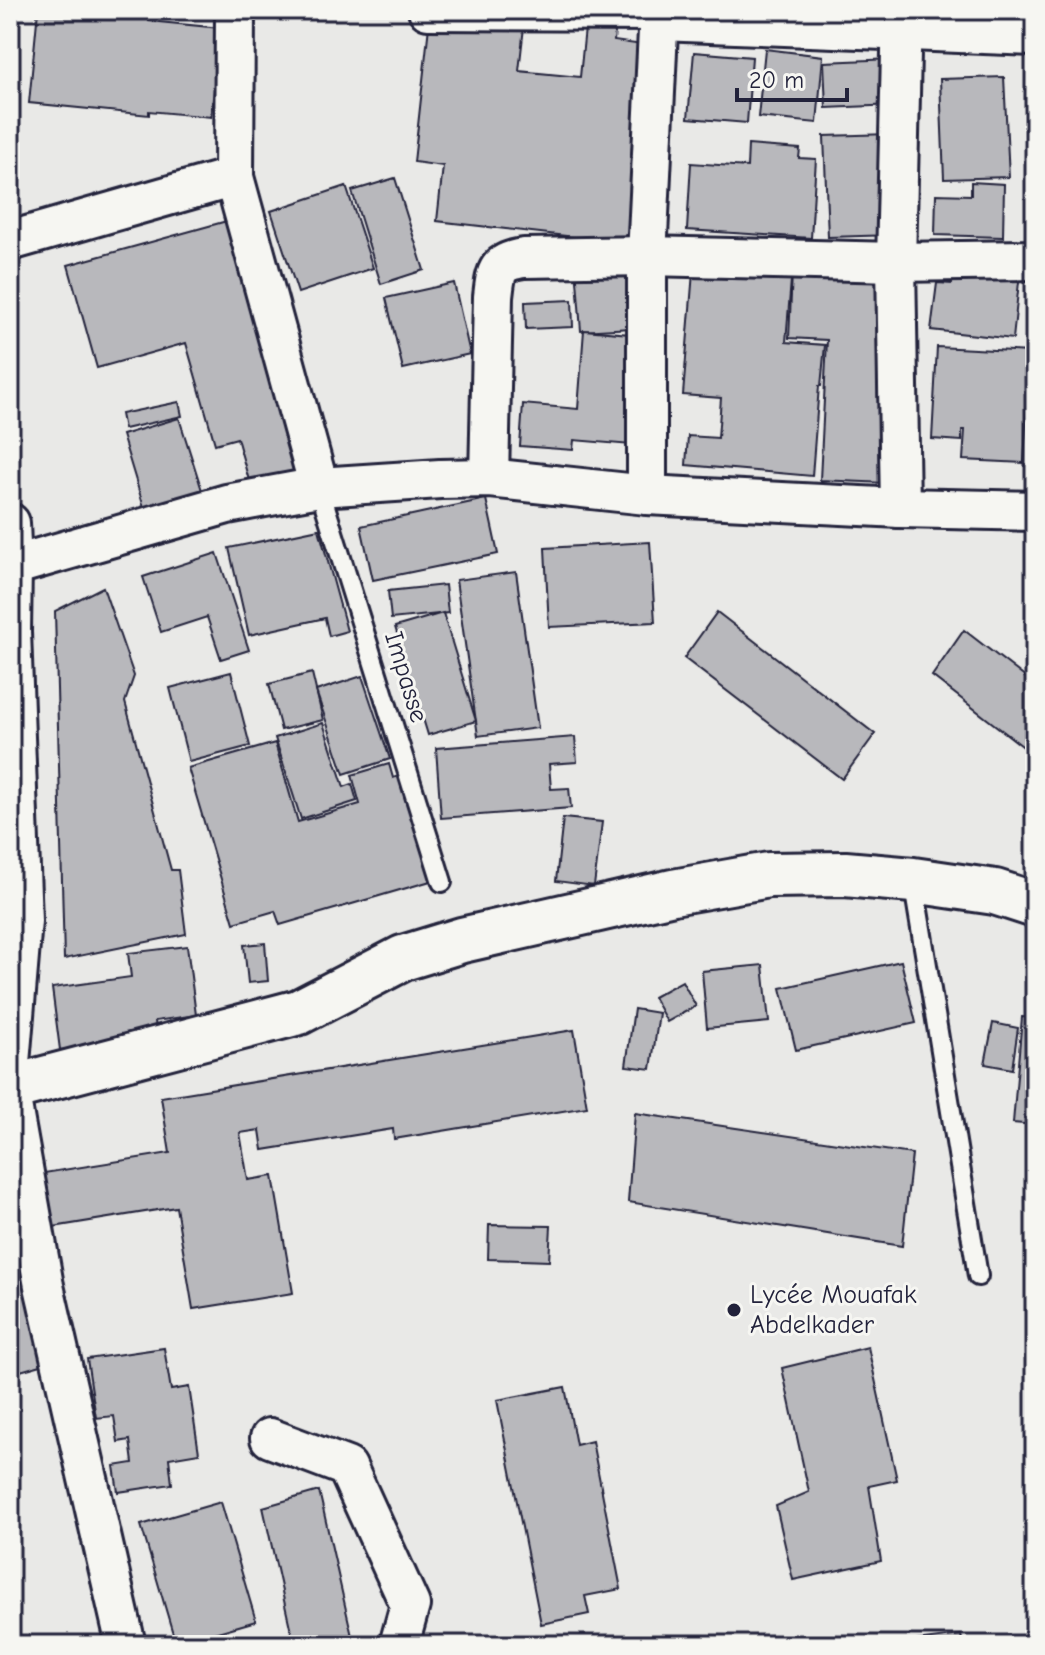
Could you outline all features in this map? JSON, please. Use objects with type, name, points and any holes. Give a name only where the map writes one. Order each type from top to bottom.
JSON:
[{"type":"main road","points":[[10,1091],[299,1012],[403,958],[462,940],[673,892],[769,875],[845,874],[995,892],[1035,905]]},
{"type":"street","points":[[235,10],[234,177],[319,487]]},
{"type":"street","points":[[428,10],[902,20],[1035,36]]},
{"type":"street","points":[[647,495],[647,256],[659,14]]},
{"type":"street","points":[[900,508],[896,262],[902,20]]},
{"type":"street","points":[[10,241],[234,177]]},
{"type":"street","points":[[489,478],[493,297],[500,267],[507,261],[647,256],[896,262],[1035,260]]},
{"type":"street","points":[[12,566],[227,504],[319,487],[489,478],[647,495],[900,508],[1035,511]]},
{"type":"street","points":[[10,523],[10,632],[22,921],[10,1063]]},
{"type":"street","points":[[10,1091],[44,1286],[126,1645]]},
{"type":"street","points":[[270,1438],[347,1467],[410,1605],[399,1645]]},
{"type":"lane","name":"Impasse","points":[[319,487],[442,882]]},
{"type":"lane","points":[[913,880],[978,1276]]},
{"type":"building","points":[[38,10],[150,10],[149,21],[220,28],[211,117],[149,111],[149,115],[29,103]]},
{"type":"building","points":[[430,17],[524,27],[519,71],[580,77],[586,18],[616,21],[614,41],[657,47],[636,244],[437,221],[443,166],[414,162]]},
{"type":"building","points":[[765,49],[823,56],[817,123],[758,117]]},
{"type":"building","points":[[694,52],[752,57],[747,123],[688,118]]},
{"type":"building","points":[[893,59],[895,105],[826,108],[824,62]]},
{"type":"building","points":[[1004,77],[1009,177],[944,179],[940,79]]},
{"type":"building","points":[[890,134],[894,235],[828,237],[824,136]]},
{"type":"building","points":[[748,145],[800,149],[799,158],[816,159],[811,238],[687,230],[691,163],[747,167]]},
{"type":"building","points":[[395,178],[424,270],[381,284],[352,191]]},
{"type":"building","points":[[971,182],[1004,184],[1003,237],[935,235],[936,194],[971,195]]},
{"type":"building","points":[[346,186],[373,268],[298,293],[271,211]]},
{"type":"building","points":[[234,219],[306,476],[252,491],[237,438],[215,444],[186,343],[97,368],[68,265]]},
{"type":"building","points":[[643,263],[648,327],[581,331],[576,267]]},
{"type":"building","points":[[954,265],[1020,272],[1013,339],[931,330],[937,283],[952,284]]},
{"type":"building","points":[[693,272],[791,280],[786,342],[825,345],[812,476],[686,465],[688,436],[718,438],[721,398],[683,395]]},
{"type":"building","points":[[792,273],[897,280],[886,483],[820,480],[827,340],[789,338]]},
{"type":"building","points":[[454,283],[470,354],[403,369],[386,298]]},
{"type":"building","points":[[572,300],[573,327],[526,329],[525,302]]},
{"type":"building","points":[[584,330],[630,334],[627,363],[650,365],[643,446],[574,440],[573,450],[520,446],[523,404],[578,409]]},
{"type":"building","points":[[937,347],[1030,352],[1024,463],[963,460],[965,430],[962,430],[962,441],[932,439]]},
{"type":"building","points":[[179,402],[182,416],[124,429],[121,414]]},
{"type":"building","points":[[179,418],[207,506],[149,524],[122,435]]},
{"type":"building","points":[[486,499],[498,554],[373,580],[361,526]]},
{"type":"building","points":[[319,529],[347,631],[329,636],[325,618],[249,635],[229,548]]},
{"type":"building","points":[[650,542],[655,622],[549,627],[545,548]]},
{"type":"building","points":[[217,553],[249,650],[221,659],[207,617],[161,632],[143,577]]},
{"type":"building","points":[[516,572],[538,728],[478,736],[456,580]]},
{"type":"building","points":[[445,585],[448,613],[391,619],[388,591]]},
{"type":"building","points":[[103,587],[134,676],[125,702],[171,870],[178,870],[186,934],[64,959],[55,611]]},
{"type":"building","points":[[717,612],[875,734],[842,779],[684,658]]},
{"type":"building","points":[[443,613],[476,721],[428,735],[395,627]]},
{"type":"building","points":[[964,630],[1035,685],[1035,756],[932,676]]},
{"type":"building","points":[[231,672],[250,746],[189,762],[170,688]]},
{"type":"building","points":[[312,673],[323,720],[281,730],[269,684]]},
{"type":"building","points":[[362,676],[390,759],[344,774],[316,691]]},
{"type":"building","points":[[323,723],[344,787],[352,784],[357,801],[301,819],[275,738]]},
{"type":"building","points":[[575,737],[577,762],[549,764],[551,789],[569,788],[571,808],[441,818],[436,748]]},
{"type":"building","points":[[275,743],[298,822],[360,804],[352,775],[389,764],[393,778],[402,775],[434,880],[280,925],[275,911],[234,923],[188,768]]},
{"type":"building","points":[[563,818],[602,822],[594,886],[556,881]]},
{"type":"building","points":[[265,943],[268,981],[248,983],[244,945]]},
{"type":"building","points":[[187,946],[196,1015],[155,1021],[157,1037],[60,1050],[52,988],[131,977],[128,953]]},
{"type":"building","points":[[901,961],[916,1023],[796,1050],[781,988]]},
{"type":"building","points":[[763,965],[769,1022],[707,1028],[702,971]]},
{"type":"building","points":[[682,981],[696,1006],[667,1022],[653,997]]},
{"type":"building","points":[[634,1009],[659,1013],[651,1069],[626,1066]]},
{"type":"building","points":[[1022,1017],[1035,1018],[1035,1125],[1013,1123]]},
{"type":"building","points":[[993,1023],[1018,1028],[1012,1069],[985,1064]]},
{"type":"building","points":[[574,1030],[587,1107],[394,1139],[393,1129],[263,1150],[260,1130],[240,1133],[248,1180],[273,1176],[293,1293],[193,1309],[176,1207],[53,1227],[44,1173],[170,1153],[161,1097]]},
{"type":"building","points":[[635,1113],[912,1154],[902,1246],[628,1202]]},
{"type":"building","points":[[489,1225],[551,1226],[549,1261],[488,1259]]},
{"type":"building","points":[[10,1237],[48,1363],[10,1374]]},
{"type":"building","points":[[868,1347],[897,1480],[869,1486],[881,1561],[793,1580],[776,1506],[809,1492],[782,1368]]},
{"type":"building","points":[[164,1348],[171,1390],[189,1387],[199,1453],[169,1458],[172,1484],[118,1492],[114,1466],[133,1463],[130,1440],[118,1442],[114,1416],[96,1418],[87,1359]]},
{"type":"building","points":[[565,1387],[576,1445],[592,1441],[621,1589],[585,1596],[589,1614],[541,1624],[497,1400]]},
{"type":"building","points":[[319,1491],[354,1645],[294,1645],[263,1507]]},
{"type":"building","points":[[221,1502],[256,1621],[176,1644],[141,1525]]},
{"type":"building","points":[[961,1635],[963,1645],[893,1644]]},
{"type":"place","name":"Lycée Mouafak Abdelkader","points":[[734,1310]]}]
